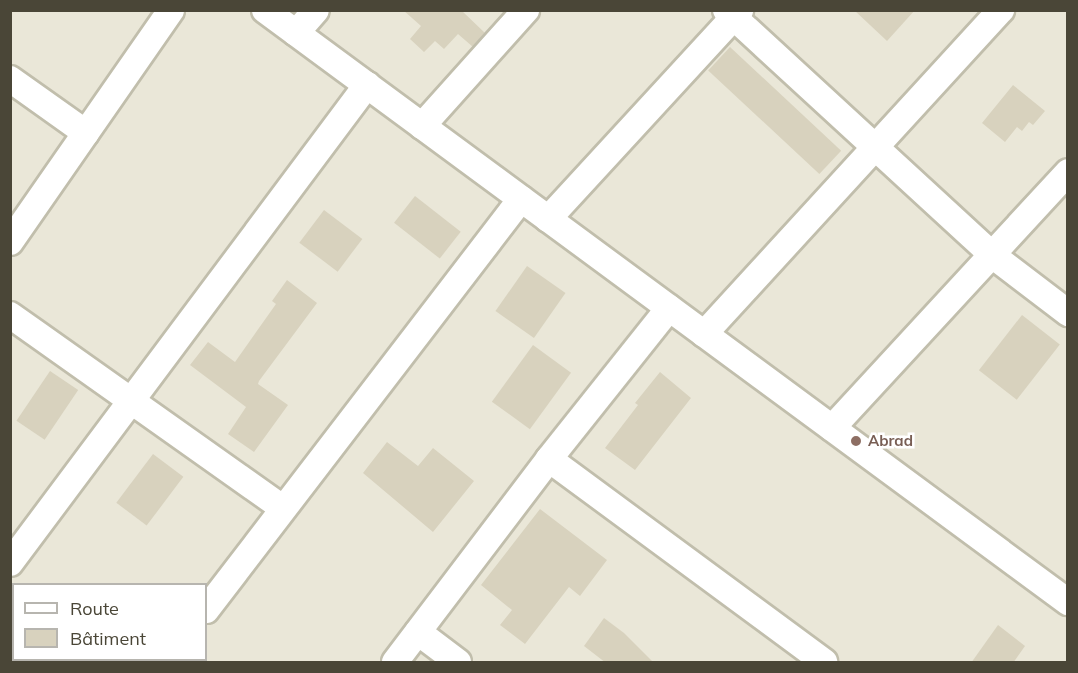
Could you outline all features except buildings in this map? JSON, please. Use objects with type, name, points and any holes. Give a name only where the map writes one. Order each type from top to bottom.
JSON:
[{"type":"street","points":[[10,242],[171,10]]},
{"type":"street","points":[[265,10],[1068,602]]},
{"type":"street","points":[[296,33],[316,10]]},
{"type":"street","points":[[422,126],[526,10]]},
{"type":"street","points":[[704,334],[1001,10]]},
{"type":"street","points":[[548,219],[733,13],[992,255],[1068,313]]},
{"type":"street","points":[[10,79],[86,133]]},
{"type":"street","points":[[12,558],[133,402],[367,86]]},
{"type":"street","points":[[832,428],[1068,172]]},
{"type":"street","points":[[207,609],[521,199]]},
{"type":"street","points":[[394,663],[549,459],[669,308]]},
{"type":"street","points":[[10,315],[283,508]]},
{"type":"street","points":[[549,459],[824,663]]},
{"type":"street","points":[[418,632],[458,663]]},
{"type":"shaded area","points":[[10,11],[1067,11],[1067,662],[11,662]]},
{"type":"place","name":"Abrad","points":[[856,441]]}]
